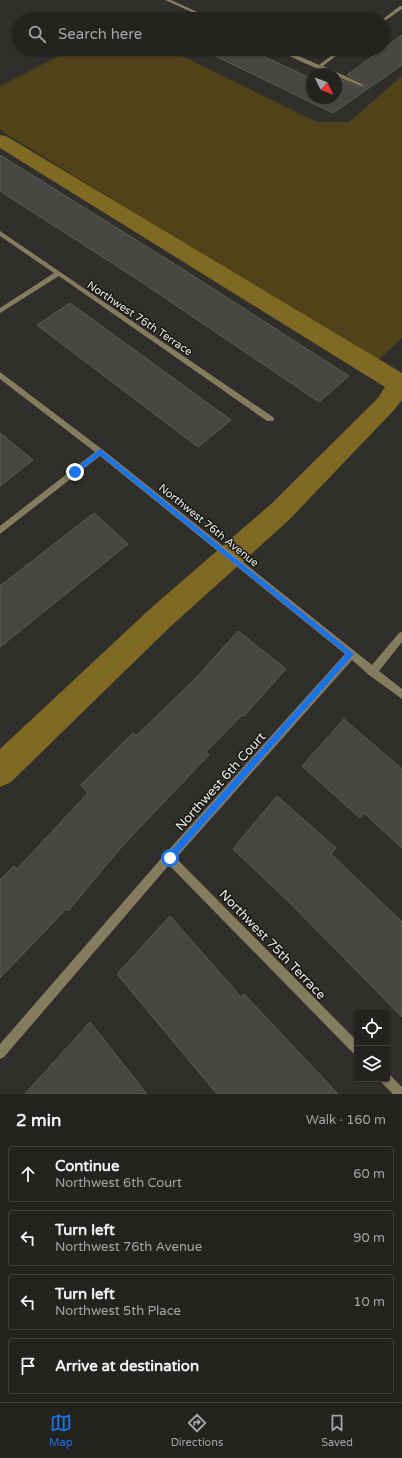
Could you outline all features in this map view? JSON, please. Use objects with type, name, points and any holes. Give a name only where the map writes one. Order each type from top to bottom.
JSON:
[{"type":"street","points":[[168,0],[195,12]]},
{"type":"street","points":[[390,16],[402,7]]},
{"type":"street","points":[[295,56],[319,67],[334,56]]},
{"type":"street","points":[[342,77],[362,85]]},
{"type":"street","name":"Northwest 76th Terrace","points":[[0,233],[270,419]]},
{"type":"street","points":[[0,311],[58,274]]},
{"type":"street","name":"Northwest 76th Avenue","points":[[0,375],[100,452],[402,695]]},
{"type":"street","points":[[0,531],[100,452]]},
{"type":"street","points":[[372,672],[402,636]]},
{"type":"street","name":"Northwest 6th Court","points":[[0,1053],[351,654]]},
{"type":"street","name":"Northwest 75th Terrace","points":[[170,858],[354,1046]]},
{"type":"street","points":[[389,1082],[401,1094]]},
{"type":"shaded area","points":[[59,56],[182,56],[317,122],[349,122],[402,76],[402,338],[376,362],[0,130],[0,86]]},
{"type":"building","points":[[402,35],[402,65],[333,113],[314,104],[342,104],[342,80],[359,87],[366,86],[366,84],[347,75],[373,56],[390,56],[390,44]]},
{"type":"building","points":[[215,56],[263,56],[306,76],[306,100]]},
{"type":"building","points":[[0,155],[181,268],[349,376],[319,402],[137,279],[0,191]]},
{"type":"building","points":[[70,303],[231,420],[198,447],[37,325]]},
{"type":"building","points":[[0,433],[33,460],[0,486]]},
{"type":"building","points":[[94,513],[128,544],[0,647],[0,586]]},
{"type":"building","points":[[238,631],[286,669],[244,716],[242,715],[206,752],[209,755],[124,844],[68,911],[66,909],[0,978],[0,880],[14,866],[17,869],[88,793],[81,785],[133,733],[136,736],[197,677]]},
{"type":"building","points":[[344,719],[402,769],[402,848],[364,813],[360,818],[302,766]]},
{"type":"building","points":[[277,796],[336,848],[331,854],[402,922],[402,1017],[291,904],[233,849]]},
{"type":"building","points":[[170,916],[241,997],[244,994],[338,1094],[217,1094],[117,974]]},
{"type":"building","points":[[90,1022],[147,1094],[25,1094]]},
{"type":"waterway","points":[[0,140],[399,384]]},
{"type":"waterway","points":[[0,771],[161,617],[280,512],[386,404],[402,382]]},
{"type":"route","points":[[75,472],[100,452],[351,654],[170,858]]}]
